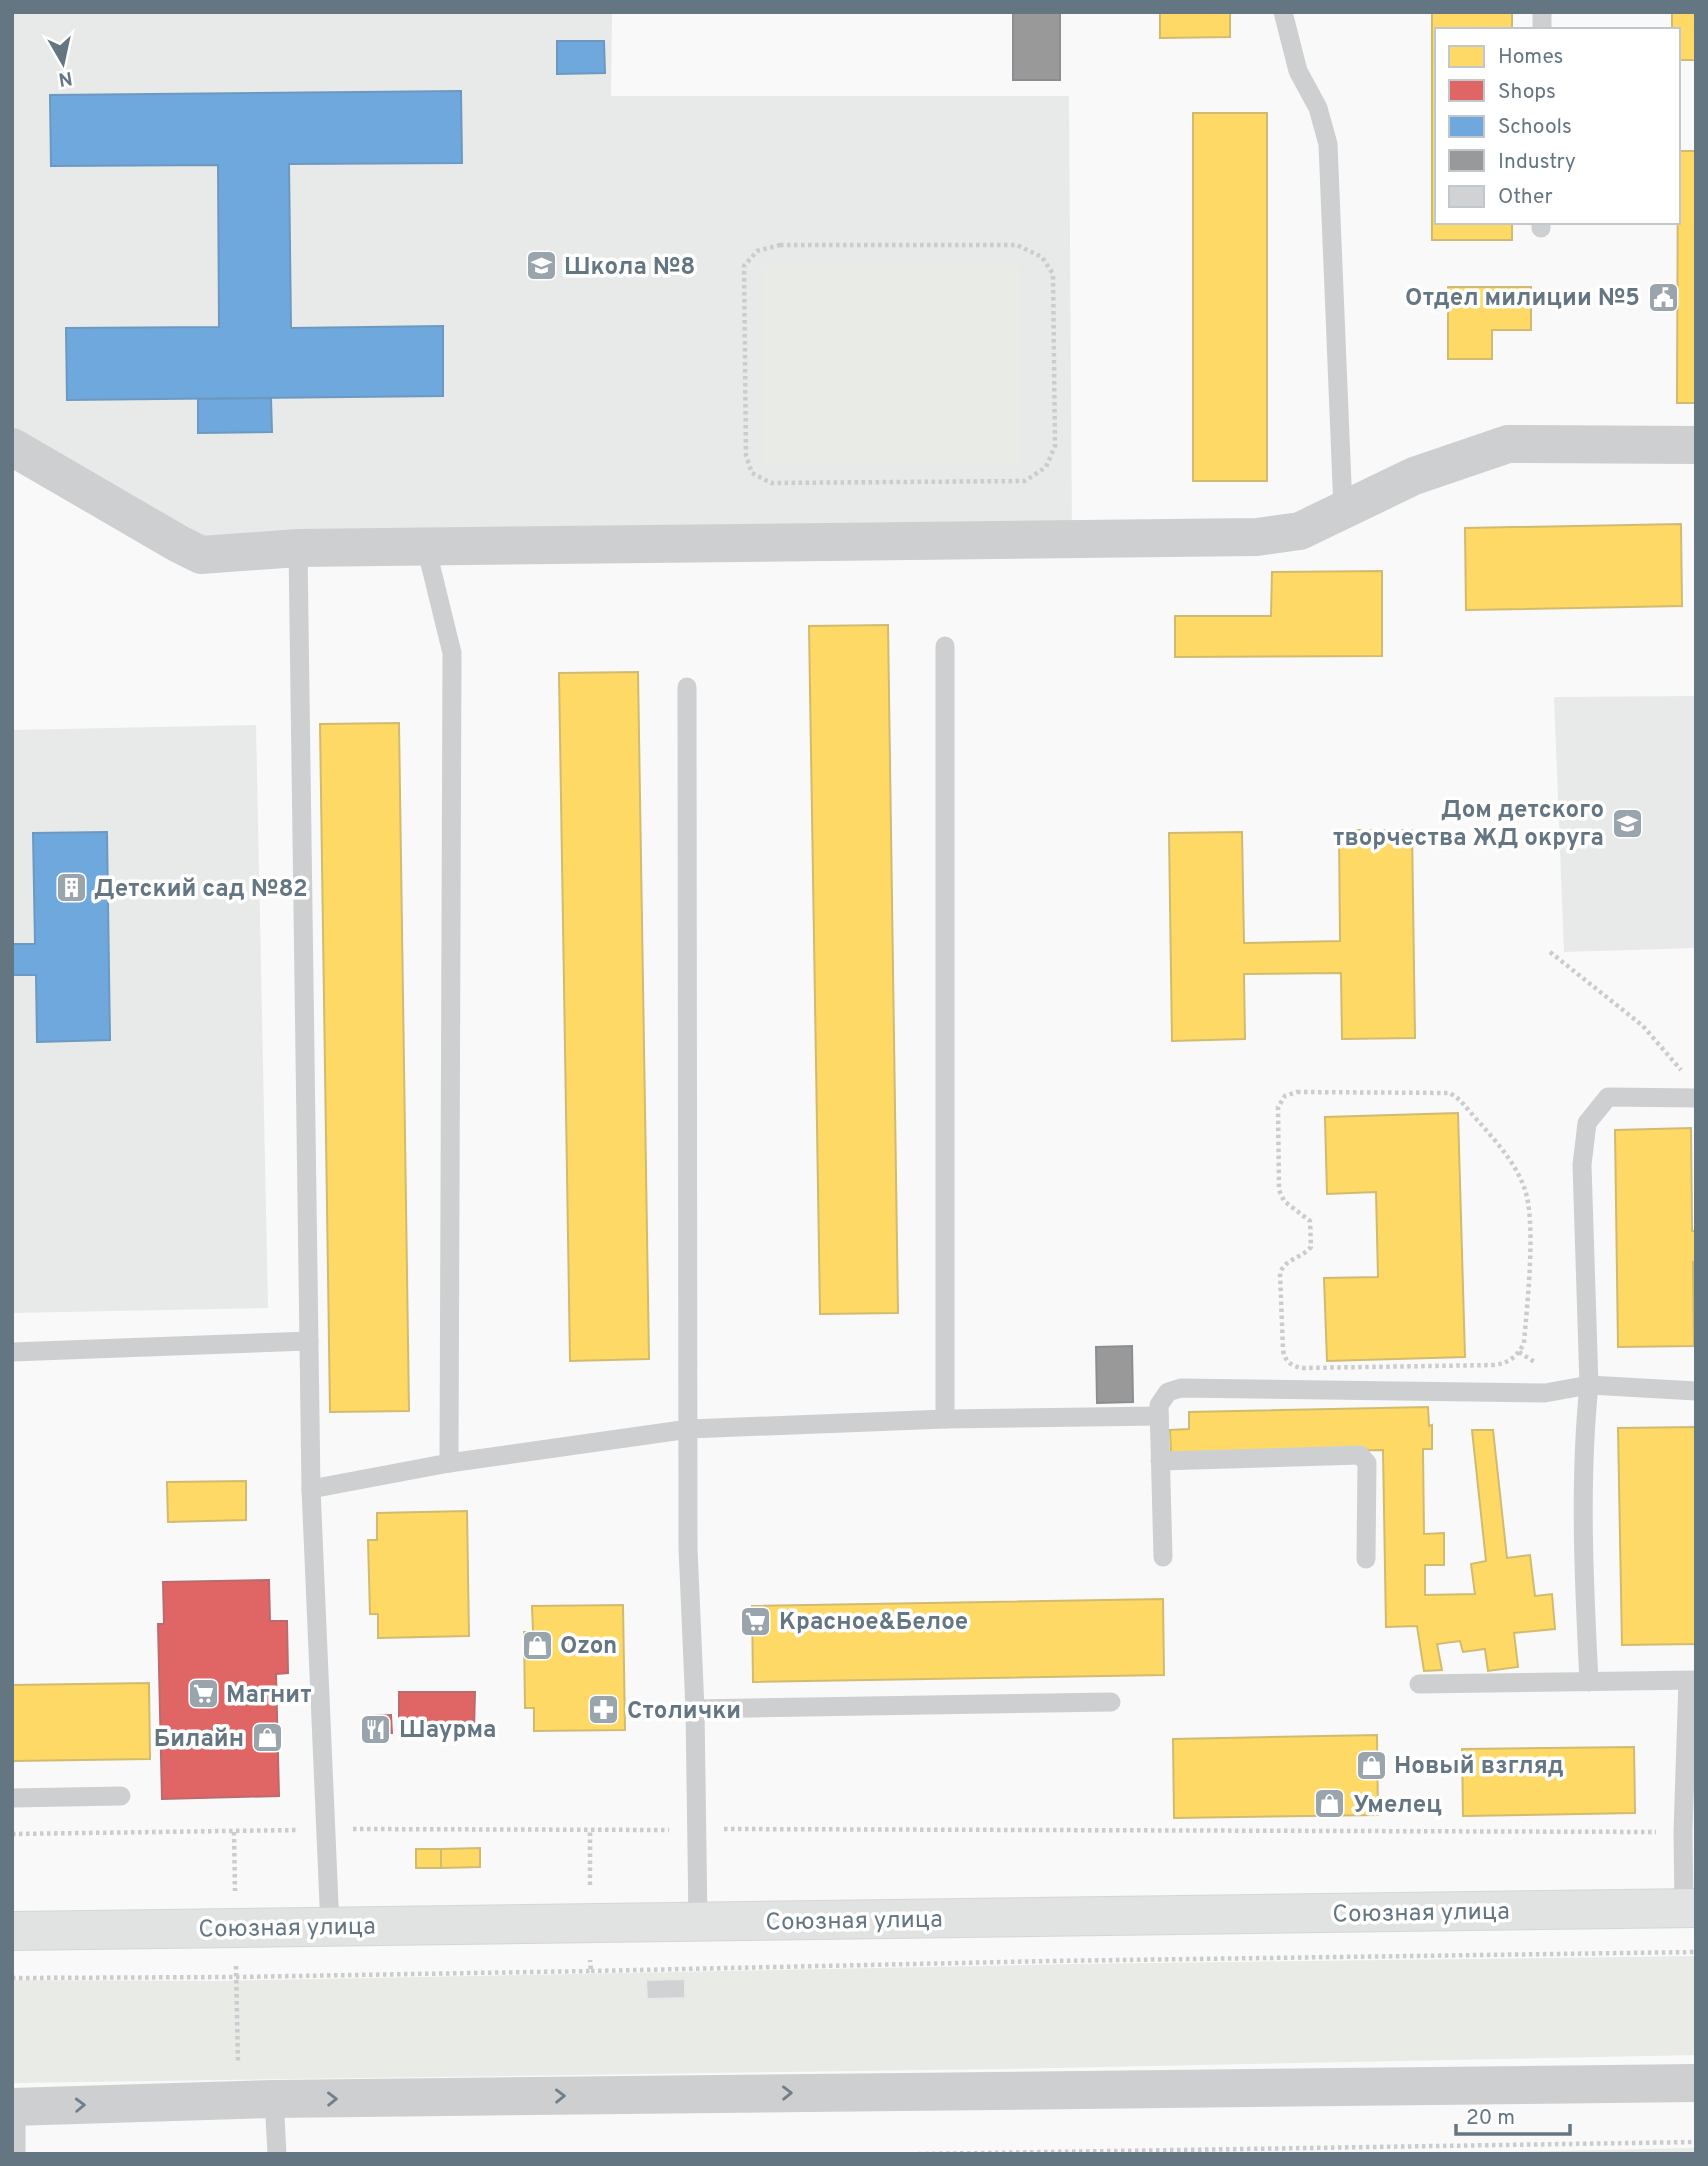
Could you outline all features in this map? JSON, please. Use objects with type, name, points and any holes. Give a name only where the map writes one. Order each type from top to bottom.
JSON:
[{"type":"main road","name":"Союзная улица","points":[[12,1931],[1690,1908]]},
{"type":"street","points":[[12,447],[201,555],[298,548],[1257,537],[1300,531],[1415,475],[1508,444],[1696,445]]},
{"type":"street","points":[[14,2107],[274,2099],[1696,2083]]},
{"type":"lane","points":[[1283,12],[1298,71],[1318,108],[1328,145],[1343,509]]},
{"type":"lane","points":[[426,547],[452,653],[449,1463]]},
{"type":"lane","points":[[298,548],[311,1489],[330,1927]]},
{"type":"lane","points":[[945,646],[945,1419]]},
{"type":"lane","points":[[687,687],[688,1548],[695,1709],[698,1922]]},
{"type":"lane","points":[[1589,1682],[1584,1590],[1585,1420],[1589,1385],[1582,1166],[1587,1123],[1608,1097],[1696,1098]]},
{"type":"lane","points":[[12,1352],[309,1341]]},
{"type":"lane","points":[[1163,1558],[1159,1405],[1168,1392],[1181,1388],[1545,1393],[1589,1385],[1696,1391]]},
{"type":"lane","points":[[311,1489],[449,1463],[689,1429],[945,1419],[1159,1416]]},
{"type":"lane","points":[[1160,1461],[1360,1455],[1367,1463],[1366,1559]]},
{"type":"lane","points":[[1419,1684],[1692,1680],[1683,1832],[1690,1908]]},
{"type":"lane","points":[[695,1709],[1111,1702]]},
{"type":"lane","points":[[12,1798],[121,1796]]},
{"type":"lane","points":[[274,2099],[277,2154]]},
{"type":"lane","points":[[14,2107],[16,2154]]},
{"type":"path","points":[[780,245],[1017,245],[1042,257],[1053,274],[1055,446],[1046,467],[1025,481],[771,483],[752,473],[746,456],[744,266],[757,251],[780,245]]},
{"type":"path","points":[[1550,952],[1643,1026],[1687,1076]]},
{"type":"path","points":[[1297,1092],[1450,1093],[1460,1100],[1508,1159],[1524,1187],[1531,1219],[1525,1334],[1524,1343],[1512,1359],[1504,1364],[1304,1368],[1287,1362],[1283,1350],[1280,1273],[1287,1262],[1311,1247],[1310,1221],[1284,1201],[1279,1190],[1278,1113],[1285,1096],[1297,1092]]},
{"type":"path","points":[[12,1834],[326,1829],[1683,1832]]},
{"type":"path","points":[[590,1970],[1696,1952]]},
{"type":"path","points":[[918,2154],[1696,2142]]},
{"type":"shaded area","name":"Школа №8","points":[[12,12],[612,12],[611,96],[1069,96],[1072,534],[218,545],[12,435]]},
{"type":"shaded area","points":[[762,265],[1020,265],[1020,466],[762,466]]},
{"type":"shaded area","name":"Дом детского творчества ЖД округа","points":[[1696,696],[1696,948],[1564,952],[1554,697]]},
{"type":"shaded area","points":[[256,725],[268,1308],[12,1313],[12,730]]},
{"type":"shaded area","points":[[1696,1956],[1696,2055],[999,2069],[12,2083],[12,1980],[221,1981],[1075,1964]]},
{"type":"shaded area","points":[[1696,2148],[1696,2154],[1428,2154]]},
{"type":"building: Homes","points":[[1160,12],[1230,12],[1230,37],[1160,38]]},
{"type":"building: Homes","points":[[1432,12],[1512,12],[1512,28],[1435,28],[1435,224],[1512,224],[1512,240],[1432,240]]},
{"type":"building: Homes","points":[[1672,12],[1696,12],[1696,60],[1680,60],[1680,28],[1672,28]]},
{"type":"building: Homes","points":[[1193,113],[1267,113],[1267,481],[1193,481]]},
{"type":"building: Homes","points":[[1680,151],[1696,151],[1696,403],[1677,403]]},
{"type":"building: Homes","points":[[1448,287],[1531,287],[1531,330],[1492,330],[1492,359],[1448,359]]},
{"type":"building: Homes","points":[[1681,524],[1682,606],[1466,610],[1465,528]]},
{"type":"building: Homes","points":[[1382,571],[1382,656],[1175,657],[1175,616],[1271,616],[1272,572]]},
{"type":"building: Homes","points":[[888,625],[898,1313],[820,1314],[809,626]]},
{"type":"building: Homes","points":[[638,672],[649,1359],[570,1361],[559,673]]},
{"type":"building: Homes","points":[[399,723],[409,1411],[330,1412],[320,724]]},
{"type":"building: Homes","points":[[1339,830],[1412,830],[1415,1038],[1342,1039],[1341,973],[1244,974],[1245,1039],[1172,1041],[1169,833],[1242,832],[1244,943],[1340,941]]},
{"type":"building: Homes","points":[[1458,1113],[1465,1357],[1327,1361],[1324,1278],[1378,1277],[1376,1192],[1327,1194],[1325,1117]]},
{"type":"building: Homes","points":[[1691,1128],[1692,1231],[1696,1231],[1696,1262],[1693,1262],[1694,1346],[1618,1347],[1615,1130]]},
{"type":"building: Homes","points":[[1428,1407],[1429,1426],[1432,1425],[1432,1449],[1423,1449],[1424,1534],[1444,1533],[1444,1565],[1425,1565],[1425,1595],[1475,1594],[1471,1564],[1486,1561],[1472,1430],[1493,1430],[1507,1558],[1530,1555],[1535,1596],[1552,1594],[1555,1629],[1514,1633],[1518,1667],[1488,1671],[1485,1649],[1463,1652],[1460,1641],[1437,1644],[1442,1670],[1424,1671],[1417,1626],[1386,1627],[1383,1450],[1171,1453],[1170,1430],[1189,1429],[1189,1412]]},
{"type":"building: Homes","points":[[1695,1427],[1696,1644],[1622,1645],[1618,1428]]},
{"type":"building: Homes","points":[[246,1481],[246,1520],[168,1522],[167,1482]]},
{"type":"building: Homes","points":[[467,1511],[469,1636],[378,1638],[378,1614],[370,1614],[368,1540],[377,1540],[377,1513]]},
{"type":"building: Homes","points":[[1163,1599],[1164,1675],[753,1682],[752,1606]]},
{"type":"building: Homes","points":[[623,1605],[625,1730],[534,1731],[534,1708],[525,1708],[524,1632],[533,1632],[532,1606]]},
{"type":"building: Homes","points":[[149,1683],[150,1759],[12,1761],[12,1685]]},
{"type":"building: Homes","points":[[1377,1735],[1378,1815],[1174,1818],[1173,1739]]},
{"type":"building: Homes","points":[[1634,1747],[1635,1813],[1463,1816],[1462,1749]]},
{"type":"building: Homes","points":[[480,1848],[480,1867],[441,1868],[441,1849]]},
{"type":"building: Homes","points":[[416,1849],[441,1849],[441,1868],[416,1868]]},
{"type":"building: Shops","points":[[269,1580],[270,1621],[287,1621],[288,1673],[276,1674],[279,1796],[162,1799],[158,1624],[164,1624],[163,1582]]},
{"type":"building: Shops","points":[[399,1692],[475,1692],[474,1730],[399,1731]]},
{"type":"building: Shops","points":[[391,1715],[392,1733],[373,1733],[373,1716]]},
{"type":"building: Schools","points":[[557,41],[604,41],[605,73],[557,74]]},
{"type":"building: Schools","points":[[461,91],[462,163],[289,164],[291,328],[443,326],[443,396],[67,400],[66,328],[219,327],[218,165],[51,166],[50,95]]},
{"type":"building: Schools","points":[[271,398],[272,432],[198,433],[198,399]]},
{"type":"building: Schools","name":"Детский сад №82","points":[[107,832],[110,1040],[37,1042],[36,975],[12,975],[12,944],[35,944],[33,833]]},
{"type":"building: Industry","points":[[1013,12],[1060,12],[1060,80],[1013,80]]},
{"type":"building: Industry","points":[[1132,1346],[1133,1402],[1097,1403],[1096,1347]]},
{"type":"building: Other","points":[[685,1979],[685,1998],[647,1999],[646,1980]]},
{"type":"place","name":"Школа №8","points":[[541,266]]},
{"type":"place","name":"Отдел милиции №5","points":[[1663,297]]},
{"type":"place","name":"Дом детского творчества ЖД округа","points":[[1627,823]]},
{"type":"place","name":"Детский сад №82","points":[[71,888]]},
{"type":"place","name":"Красное&Белое","points":[[756,1621]]},
{"type":"place","name":"Ozon","points":[[537,1645]]},
{"type":"place","name":"Магнит","points":[[203,1694]]},
{"type":"place","name":"Столички","points":[[604,1710]]},
{"type":"place","name":"Шаурма","points":[[376,1729]]},
{"type":"place","name":"Билайн","points":[[267,1738]]},
{"type":"place","name":"Новый взгляд","points":[[1371,1765]]},
{"type":"place","name":"Умелец","points":[[1330,1804]]}]
